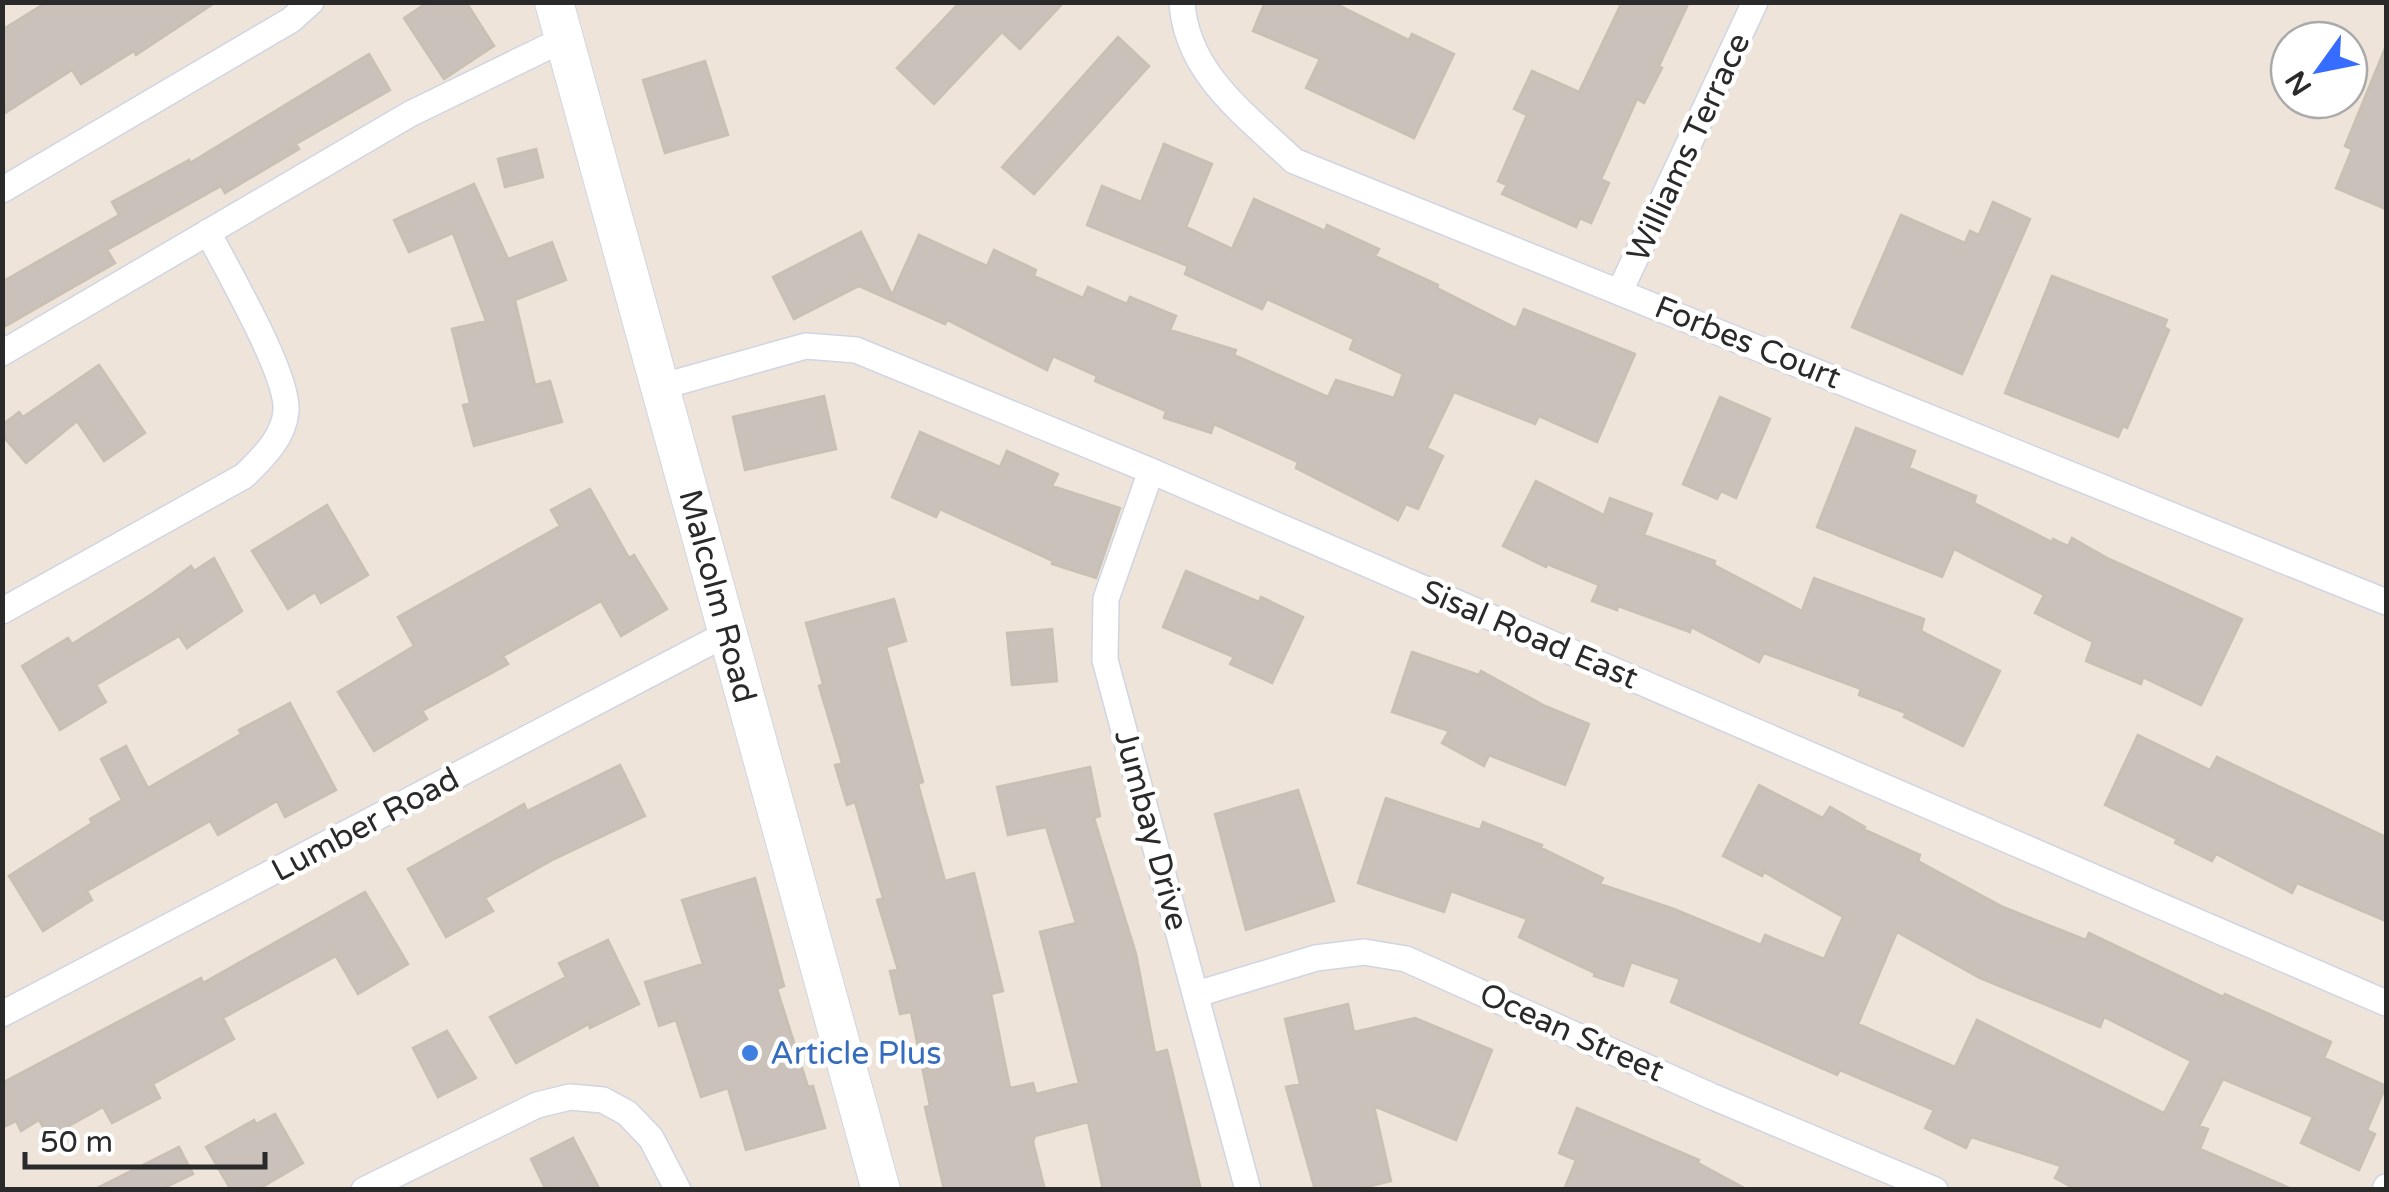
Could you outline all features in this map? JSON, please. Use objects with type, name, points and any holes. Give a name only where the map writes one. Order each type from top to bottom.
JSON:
[{"type":"street","points":[[2,190],[285,11],[311,2]]},
{"type":"street","name":"Malcolm Road","points":[[554,2],[881,1190]]},
{"type":"street","name":"Forbes Court","points":[[1182,2],[1183,24],[1211,83],[1294,160],[2386,602]]},
{"type":"street","name":"Williams Terrace","points":[[1620,290],[1756,2]]},
{"type":"street","points":[[2,354],[410,114],[564,39]]},
{"type":"street","points":[[2,611],[244,476],[274,445],[286,412],[282,379],[208,232]]},
{"type":"street","name":"Sisal Road East","points":[[660,387],[806,346],[856,350],[1152,472],[2386,1003]]},
{"type":"street","name":"Jumbay Drive","points":[[1152,472],[1106,599],[1106,660],[1248,1190]]},
{"type":"street","name":"Lumber Road","points":[[2,1014],[728,633]]},
{"type":"street","name":"Ocean Street","points":[[1198,994],[1316,958],[1364,952],[1406,959],[1711,1096],[1935,1190]]},
{"type":"street","points":[[364,1190],[537,1105],[570,1097],[603,1100],[627,1113],[652,1138],[678,1190]]},
{"type":"building","points":[[47,2],[216,2],[136,55],[134,51],[81,84],[72,70],[2,115],[2,30]]},
{"type":"building","points":[[428,2],[466,2],[494,46],[444,79],[404,18]]},
{"type":"building","points":[[960,2],[1064,2],[1020,49],[1002,32],[934,104],[897,68]]},
{"type":"building","points":[[1265,2],[1332,2],[1409,40],[1412,34],[1454,54],[1414,138],[1306,88],[1320,59],[1253,31]]},
{"type":"building","points":[[1622,2],[1689,2],[1659,66],[1662,68],[1644,103],[1637,99],[1601,179],[1609,183],[1591,223],[1580,218],[1576,227],[1502,194],[1507,185],[1498,181],[1527,115],[1514,109],[1532,71],[1579,92]]},
{"type":"building","points":[[1118,37],[1149,66],[1034,194],[1002,167]]},
{"type":"building","points":[[2386,46],[2386,209],[2336,188],[2352,149],[2345,146],[2356,120],[2369,120],[2369,87]]},
{"type":"building","points":[[369,54],[390,90],[296,144],[299,149],[225,193],[221,186],[107,250],[115,263],[2,328],[2,282],[119,215],[112,202],[189,160],[190,163]]},
{"type":"building","points":[[705,61],[728,135],[665,153],[643,80]]},
{"type":"building","points":[[1164,144],[1212,164],[1186,227],[1232,249],[1254,199],[1325,231],[1327,225],[1379,249],[1375,256],[1516,328],[1524,309],[1635,354],[1597,442],[1539,416],[1535,424],[1454,392],[1427,448],[1443,456],[1418,509],[1406,504],[1398,520],[1296,468],[1298,462],[1214,424],[1211,433],[1164,418],[1166,411],[1095,381],[1097,376],[1053,356],[1047,370],[947,320],[945,324],[859,286],[794,319],[773,277],[861,232],[892,295],[919,235],[987,266],[994,250],[1036,270],[1034,276],[1083,298],[1088,287],[1127,304],[1130,297],[1176,316],[1170,330],[1236,350],[1234,355],[1328,397],[1336,380],[1394,398],[1403,374],[1350,349],[1354,339],[1267,299],[1262,309],[1185,274],[1188,266],[1087,225],[1102,186],[1141,202]]},
{"type":"building","points":[[536,149],[543,177],[505,187],[498,159]]},
{"type":"building","points":[[474,184],[508,259],[552,242],[566,280],[515,300],[535,385],[550,381],[562,422],[474,446],[463,405],[470,403],[452,329],[486,321],[453,233],[409,252],[394,220]]},
{"type":"building","points":[[1993,202],[2030,219],[1962,374],[1852,327],[1901,215],[1965,243],[1970,231],[1979,235]]},
{"type":"building","points":[[2052,276],[2167,320],[2164,327],[2169,330],[2127,428],[2123,426],[2118,437],[2005,393]]},
{"type":"building","points":[[99,365],[145,433],[104,461],[77,421],[26,463],[2,435],[2,425],[19,412],[23,417]]},
{"type":"building","points":[[824,396],[836,449],[745,470],[733,417]]},
{"type":"building","points":[[1720,397],[1770,419],[1736,498],[1721,491],[1717,499],[1683,484]]},
{"type":"building","points":[[1856,428],[1915,451],[1909,468],[1976,496],[1974,503],[2052,542],[2053,539],[2068,546],[2072,538],[2109,559],[2242,619],[2201,705],[2143,677],[2141,684],[2086,661],[2093,642],[2035,613],[2044,595],[1954,549],[1942,577],[1817,527]]},
{"type":"building","points":[[920,432],[1000,467],[1007,451],[1058,474],[1052,486],[1120,508],[1096,578],[1052,564],[1053,561],[940,509],[936,517],[892,497]]},
{"type":"building","points":[[1536,481],[1604,515],[1610,498],[1652,514],[1644,535],[1715,561],[1714,565],[1802,611],[1814,578],[1924,619],[1921,631],[2000,671],[1963,746],[1904,717],[1906,713],[1859,695],[1861,689],[1764,653],[1759,662],[1691,627],[1690,632],[1618,606],[1617,610],[1592,601],[1599,585],[1547,564],[1546,567],[1503,546]]},
{"type":"building","points":[[590,489],[629,558],[634,555],[667,609],[621,636],[601,601],[503,656],[508,664],[422,711],[427,719],[374,751],[338,692],[414,646],[398,617],[560,526],[551,510]]},
{"type":"building","points":[[327,505],[368,575],[321,603],[315,592],[288,609],[252,551]]},
{"type":"building","points":[[214,558],[242,611],[187,648],[179,636],[96,685],[106,702],[60,730],[22,666],[68,638],[72,644],[191,566],[194,571]]},
{"type":"building","points":[[1186,571],[1259,602],[1261,597],[1303,617],[1272,683],[1230,664],[1234,657],[1163,627]]},
{"type":"building","points":[[894,599],[906,641],[886,647],[923,782],[918,784],[945,881],[974,873],[1003,991],[991,994],[1010,1088],[1033,1083],[1036,1094],[1079,1083],[1040,932],[1076,923],[1046,827],[1008,835],[997,787],[1090,767],[1100,816],[1094,818],[1136,954],[1155,1053],[1167,1050],[1201,1190],[1103,1190],[1088,1122],[1035,1136],[1033,1142],[1045,1190],[944,1190],[925,1107],[930,1106],[911,1012],[900,1014],[890,971],[898,970],[877,900],[883,898],[855,802],[847,805],[835,765],[842,763],[819,686],[823,684],[806,623]]},
{"type":"building","points":[[1052,629],[1057,681],[1012,685],[1007,633]]},
{"type":"building","points":[[1412,652],[1479,675],[1481,671],[1545,706],[1589,724],[1565,785],[1489,755],[1484,766],[1442,743],[1449,731],[1392,712]]},
{"type":"building","points":[[290,703],[336,790],[285,817],[277,801],[218,835],[210,821],[87,891],[92,900],[43,931],[9,876],[122,800],[101,759],[126,746],[148,788],[241,734],[239,730]]},
{"type":"building","points":[[2138,735],[2210,770],[2217,757],[2386,837],[2386,921],[2297,883],[2292,893],[2216,854],[2212,861],[2175,843],[2177,839],[2105,805]]},
{"type":"building","points":[[620,765],[645,816],[554,859],[485,898],[493,911],[446,937],[408,869],[524,804],[527,811]]},
{"type":"building","points":[[1759,785],[1823,818],[1830,807],[1863,829],[1920,855],[1918,861],[2003,907],[2086,940],[2089,933],[2223,997],[2225,994],[2331,1042],[2324,1058],[2386,1086],[2367,1130],[2375,1134],[2359,1170],[2301,1143],[2313,1117],[2223,1079],[2199,1126],[2208,1129],[2200,1149],[2294,1190],[2077,1190],[2055,1178],[2061,1166],[1971,1137],[1966,1148],[1925,1128],[1934,1110],[1840,1070],[1837,1075],[1671,1002],[1680,979],[1631,962],[1623,986],[1594,976],[1595,973],[1519,937],[1527,919],[1451,891],[1444,912],[1358,883],[1386,798],[1480,830],[1483,822],[1542,845],[1541,848],[1603,878],[1600,884],[1761,945],[1765,935],[1824,959],[1843,917],[1764,872],[1762,876],[1723,856]],"holes":[[[1897,932],[1980,978],[2100,1027],[2104,1017],[2191,1061],[2164,1113],[1977,1020],[1955,1067],[1858,1024]]]},
{"type":"building","points":[[1298,790],[1334,901],[1246,930],[1215,814]]},
{"type":"building","points":[[755,878],[784,986],[777,989],[825,1128],[746,1150],[728,1088],[701,1097],[676,1020],[659,1026],[645,982],[703,964],[682,900]]},
{"type":"building","points":[[365,892],[408,964],[358,994],[336,956],[223,1018],[234,1039],[153,1084],[160,1098],[112,1123],[103,1107],[49,1137],[39,1120],[21,1131],[16,1121],[2,1128],[2,1083],[201,978],[203,983]]},
{"type":"building","points":[[608,940],[639,1004],[590,1028],[589,1024],[516,1063],[490,1017],[566,977],[559,963]]},
{"type":"building","points":[[1348,1004],[1354,1032],[1415,1018],[1492,1050],[1456,1140],[1374,1106],[1391,1181],[1354,1190],[1315,1190],[1286,1087],[1300,1084],[1285,1019]]},
{"type":"building","points":[[447,1031],[476,1078],[438,1097],[413,1048]]},
{"type":"building","points":[[1577,1108],[1699,1160],[1698,1163],[1748,1190],[1564,1190],[1576,1160],[1559,1153]]},
{"type":"building","points":[[275,1114],[303,1163],[257,1190],[231,1190],[206,1147],[254,1120],[256,1124]]},
{"type":"building","points":[[573,1138],[600,1190],[546,1190],[531,1159]]},
{"type":"building","points":[[179,1147],[193,1174],[160,1190],[93,1190]]},
{"type":"place","name":"Article Plus","points":[[750,1053]]}]
